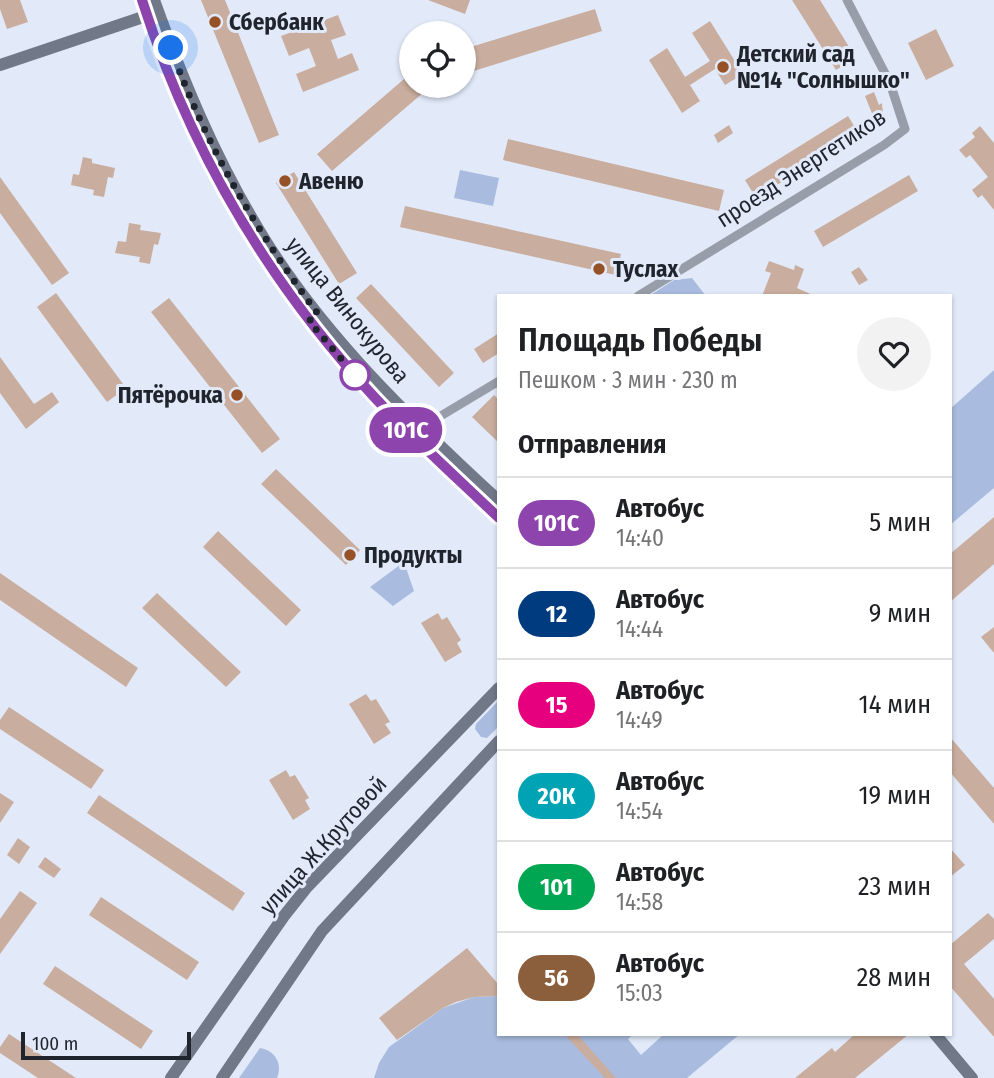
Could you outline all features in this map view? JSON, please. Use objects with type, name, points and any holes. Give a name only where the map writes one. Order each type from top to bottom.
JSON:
[{"type":"main road","name":"улица Винокурова","points":[[142,0],[153,9],[184,112],[230,192],[252,240],[314,317],[354,374],[419,435],[497,516]]},
{"type":"main road","points":[[0,65],[153,9]]},
{"type":"main road","name":"улица Винокурова","points":[[419,435],[497,500]]},
{"type":"main road","name":"улица Ж.Крутовой","points":[[171,1078],[307,887],[497,690]]},
{"type":"main road","points":[[222,1078],[322,931],[497,743]]},
{"type":"main road","points":[[936,1036],[972,1078]]},
{"type":"street","name":"проезд Энергетиков","points":[[641,294],[884,145],[905,129],[890,83],[847,0]]},
{"type":"street","points":[[419,435],[439,417],[497,382]]},
{"type":"shaded area","points":[[460,170],[499,178],[493,206],[454,198]]},
{"type":"shaded area","points":[[692,278],[704,294],[652,294],[674,280]]},
{"type":"shaded area","points":[[994,370],[994,488],[952,523],[952,407]]},
{"type":"shaded area","points":[[404,562],[414,591],[393,606],[370,587]]},
{"type":"shaded area","points":[[497,702],[497,728],[487,738],[481,737],[475,729],[476,724]]},
{"type":"shaded area","points":[[497,996],[497,1036],[631,1036],[628,1039],[641,1055],[662,1036],[738,1036],[687,1078],[374,1078],[389,1047],[443,1008],[474,997]]},
{"type":"shaded area","points":[[260,1048],[276,1058],[279,1068],[277,1078],[239,1078]]},
{"type":"building","points":[[0,0],[20,0],[28,22],[7,29],[0,9]]},
{"type":"building","points":[[201,0],[225,0],[279,135],[259,143]]},
{"type":"building","points":[[428,0],[470,0],[465,14]]},
{"type":"building","points":[[792,0],[820,0],[856,58],[836,70]]},
{"type":"building","points":[[595,9],[602,31],[476,70],[476,45]]},
{"type":"building","points":[[338,15],[346,35],[331,40],[338,59],[352,53],[359,70],[303,92],[296,74],[316,66],[309,48],[289,56],[281,36]]},
{"type":"building","points":[[710,21],[743,74],[725,85],[715,69],[690,85],[700,101],[682,113],[649,60],[667,48],[685,77],[710,61],[692,33]]},
{"type":"building","points":[[936,29],[954,66],[926,80],[908,43]]},
{"type":"building","points":[[399,83],[399,98],[417,98],[332,171],[317,154]]},
{"type":"building","points":[[874,92],[879,105],[882,103],[883,115],[875,121],[865,96]]},
{"type":"building","points":[[848,116],[859,134],[756,198],[745,180]]},
{"type":"building","points":[[729,125],[733,133],[718,143],[714,135]]},
{"type":"building","points":[[980,126],[994,143],[994,210],[982,195],[978,198],[972,190],[988,177],[970,155],[966,158],[959,150],[975,137],[972,133]]},
{"type":"building","points":[[508,139],[724,190],[719,211],[503,160]]},
{"type":"building","points":[[83,157],[92,159],[92,163],[115,168],[113,178],[108,177],[104,197],[93,195],[94,190],[71,185],[73,174],[79,175]]},
{"type":"building","points":[[294,172],[357,273],[339,284],[276,183]]},
{"type":"building","points":[[909,175],[918,191],[823,247],[814,231]]},
{"type":"building","points":[[0,177],[69,273],[52,285],[0,213]]},
{"type":"building","points":[[405,206],[621,254],[616,275],[400,227]]},
{"type":"building","points":[[129,223],[141,225],[140,230],[161,233],[158,245],[154,244],[150,264],[139,262],[140,257],[115,253],[118,241],[126,242]]},
{"type":"building","points":[[769,261],[794,270],[795,265],[804,269],[797,288],[810,294],[763,294],[771,273],[765,271]]},
{"type":"building","points":[[859,267],[868,280],[859,285],[851,272]]},
{"type":"building","points":[[371,284],[454,373],[439,387],[356,298]]},
{"type":"building","points":[[56,293],[126,388],[107,402],[37,307]]},
{"type":"building","points":[[169,298],[280,439],[262,453],[151,312]]},
{"type":"building","points":[[497,334],[497,354],[483,363],[474,349]]},
{"type":"building","points":[[0,357],[34,404],[52,392],[59,402],[26,429],[0,393]]},
{"type":"building","points":[[494,395],[497,398],[497,441],[472,417]]},
{"type":"building","points":[[276,469],[360,550],[346,565],[261,484]]},
{"type":"building","points":[[994,517],[994,564],[952,600],[952,552]]},
{"type":"building","points":[[218,531],[301,610],[286,626],[203,547]]},
{"type":"building","points":[[0,573],[138,668],[126,687],[0,600]]},
{"type":"building","points":[[157,593],[241,672],[226,687],[142,608]]},
{"type":"building","points":[[438,613],[442,620],[447,617],[461,640],[457,643],[462,652],[445,662],[421,623]]},
{"type":"building","points":[[994,627],[994,653],[981,637]]},
{"type":"building","points":[[366,694],[371,701],[376,699],[390,722],[385,724],[391,733],[374,744],[349,704]]},
{"type":"building","points":[[9,707],[104,770],[91,789],[0,729],[0,720]]},
{"type":"building","points":[[952,739],[994,788],[994,824],[952,774]]},
{"type":"building","points":[[286,770],[290,777],[295,775],[309,798],[305,800],[310,809],[293,820],[269,780]]},
{"type":"building","points":[[0,793],[14,802],[0,823]]},
{"type":"building","points":[[99,795],[245,893],[233,911],[87,813]]},
{"type":"building","points":[[18,838],[30,847],[19,864],[7,855]]},
{"type":"building","points":[[952,850],[965,865],[952,875]]},
{"type":"building","points":[[45,857],[61,869],[54,878],[38,867]]},
{"type":"building","points":[[20,891],[37,903],[0,954],[0,919]]},
{"type":"building","points":[[101,897],[199,962],[187,980],[89,915]]},
{"type":"building","points":[[988,913],[994,919],[994,939],[964,964],[994,999],[994,1037],[952,988],[952,943]]},
{"type":"building","points":[[467,948],[497,983],[497,996],[474,997],[456,1002],[397,1040],[379,1018]]},
{"type":"building","points":[[55,966],[153,1031],[141,1049],[43,984]]},
{"type":"building","points":[[9,1034],[76,1078],[38,1078],[0,1053],[0,1047]]},
{"type":"building","points":[[566,1036],[579,1036],[616,1078],[605,1078]]},
{"type":"building","points":[[853,1036],[907,1036],[855,1078],[795,1078],[832,1048],[835,1052]]},
{"type":"bus line","name":"101С","points":[[142,0],[166,67],[200,147],[252,240],[309,321],[376,399],[497,516]]},
{"type":"place","name":"Сбербанк","points":[[215,22]]},
{"type":"place","name":"Детский сад №14 \"Солнышко\"","points":[[723,67]]},
{"type":"place","name":"Авеню","points":[[285,181]]},
{"type":"place","name":"Туслах","points":[[599,269]]},
{"type":"place","name":"Пятёрочка","points":[[237,395]]},
{"type":"place","name":"Продукты","points":[[350,555]]},
{"type":"route","points":[[171,48],[206,131],[235,189],[261,234],[318,314],[309,321],[355,375]]}]
